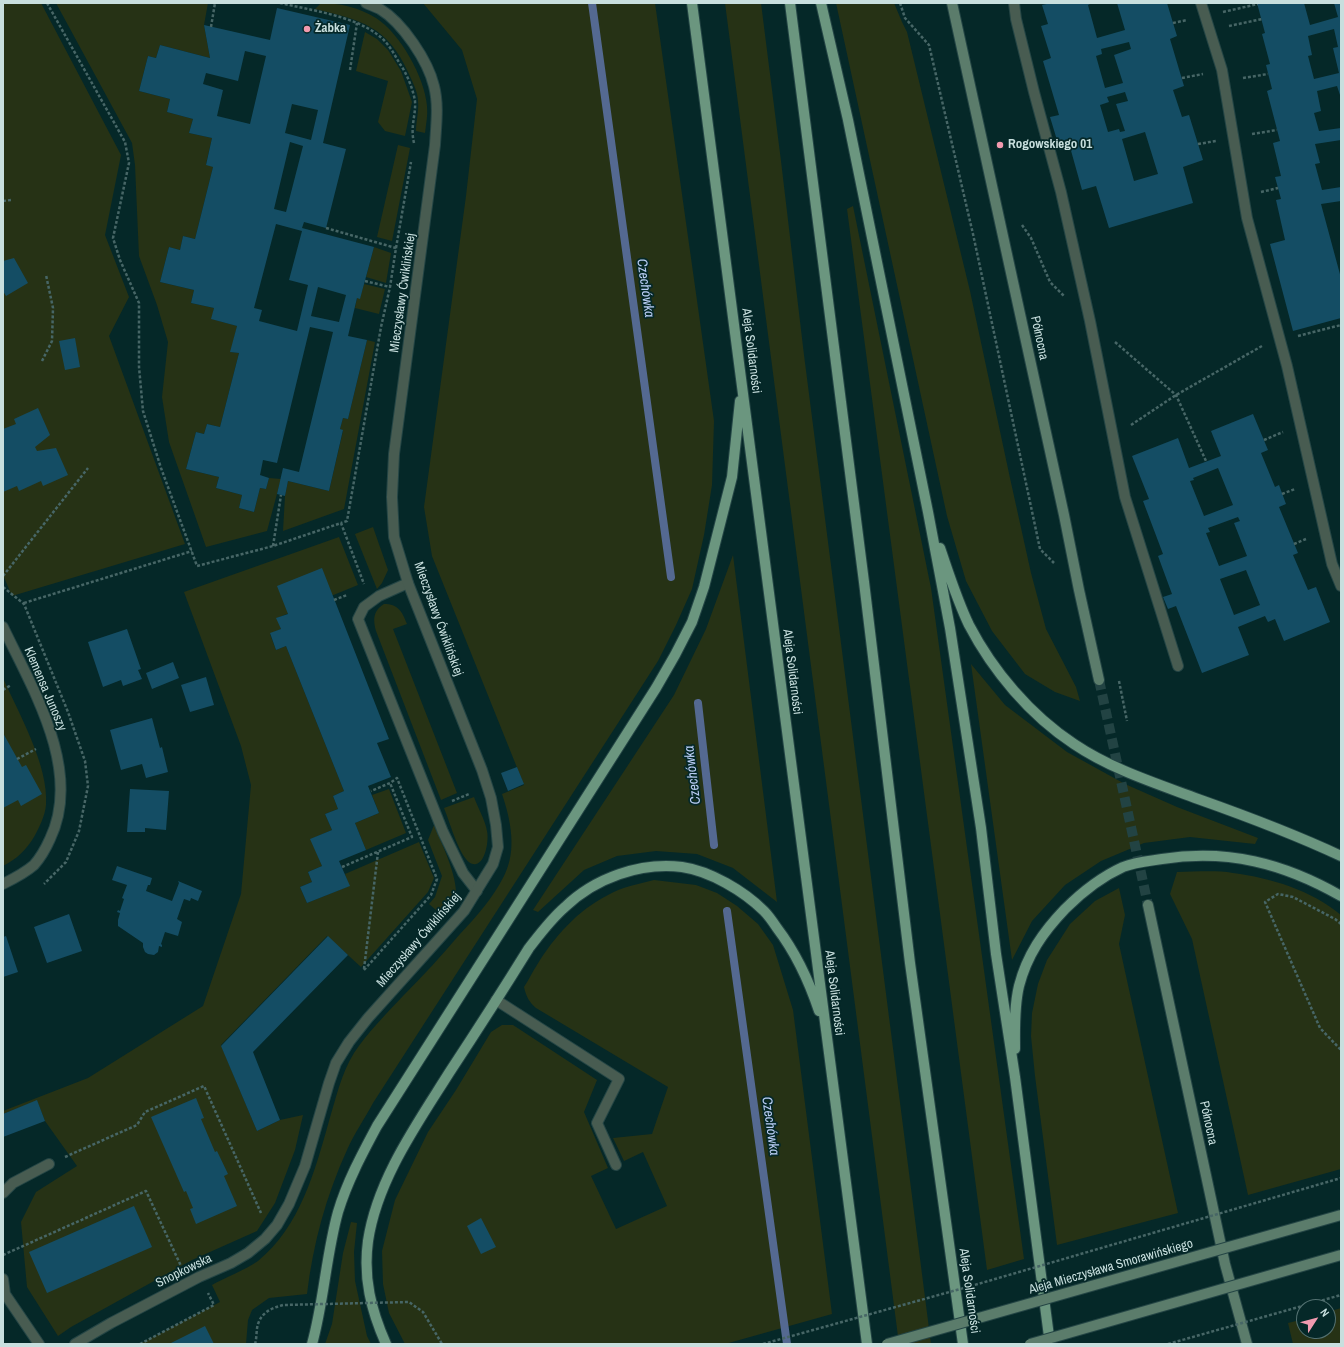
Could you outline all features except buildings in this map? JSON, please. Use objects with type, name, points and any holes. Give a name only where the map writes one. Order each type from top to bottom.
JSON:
[{"type":"main road","name":"Aleja Solidarności","points":[[692,3],[866,1344]]},
{"type":"main road","name":"Aleja Solidarności","points":[[790,3],[865,589],[910,963],[963,1344]]},
{"type":"main road","points":[[821,3],[848,120],[928,512],[950,628],[981,828],[996,954],[1015,1077],[1050,1344]]},
{"type":"main road","points":[[312,1344],[317,1326],[331,1243],[338,1212],[349,1181],[377,1126],[656,688],[692,622],[708,572],[732,477],[742,385]]},
{"type":"main road","points":[[928,512],[956,595],[969,625],[988,657],[1007,681],[1024,702],[1052,728],[1074,744],[1099,759],[1128,773],[1243,815],[1341,856]]},
{"type":"main road","points":[[1015,1077],[1016,1013],[1019,987],[1028,961],[1041,937],[1058,916],[1078,896],[1098,881],[1124,867],[1154,860],[1180,856],[1215,856],[1244,858],[1281,868],[1317,882],[1341,896]]},
{"type":"main road","points":[[386,1344],[375,1320],[368,1290],[366,1264],[372,1219],[393,1168],[414,1129],[529,948],[549,922],[565,906],[584,891],[620,874],[638,869],[659,866],[683,867],[706,874],[730,885],[749,897],[764,911],[784,937],[800,963],[813,994],[826,1032]]},
{"type":"street","name":"Mieczysławy Ćwiklińskiej","points":[[289,1204],[305,1166],[328,1083],[336,1063],[349,1042],[368,1018],[464,911],[493,864],[498,847],[491,798],[482,770],[408,584],[394,537],[392,516],[394,454],[435,145],[437,112],[435,87],[426,64],[412,41],[398,24],[381,10],[366,3]]},
{"type":"street","name":"Północna","points":[[952,3],[1099,680]]},
{"type":"street","points":[[1014,3],[1016,19],[1034,92],[1061,192],[1090,321],[1112,438],[1125,497],[1178,666]]},
{"type":"street","points":[[1201,3],[1222,70],[1247,218],[1279,337],[1332,564],[1341,586]]},
{"type":"street","points":[[408,584],[379,596],[364,607],[358,619],[443,832],[463,873],[477,891]]},
{"type":"street","name":"Klemensa Junoszy","points":[[3,627],[42,711],[54,744],[59,766],[60,790],[59,815],[45,849],[34,865],[20,875],[3,884]]},
{"type":"street","name":"Północna","points":[[1148,906],[1224,1264],[1247,1344]]},
{"type":"street","points":[[496,1000],[619,1079],[597,1123],[616,1165]]},
{"type":"street","points":[[3,1193],[13,1183],[49,1164]]},
{"type":"street","name":"Snopkowska","points":[[75,1344],[111,1323],[248,1253],[265,1239],[277,1225],[289,1204]]},
{"type":"street","name":"Aleja Mieczysława Smorawińskiego","points":[[888,1344],[1341,1215]]},
{"type":"street","points":[[1030,1344],[1341,1255]]},
{"type":"street","points":[[3,1279],[4,1294],[39,1344]]},
{"type":"path","points":[[47,3],[125,142],[129,163],[113,238],[120,260],[139,303],[139,366],[143,411],[161,468],[197,566],[273,546],[347,521],[412,158]]},
{"type":"path","points":[[211,27],[215,3]]},
{"type":"path","points":[[280,3],[352,21],[378,35],[391,49],[403,68],[410,84],[415,101],[412,133],[415,143]]},
{"type":"path","points":[[900,3],[905,18],[930,45],[975,242],[1040,549],[1057,566]]},
{"type":"path","points":[[1224,27],[1262,19]]},
{"type":"path","points":[[350,70],[357,23]]},
{"type":"path","points":[[1238,79],[1268,74]]},
{"type":"path","points":[[1257,192],[1278,188]]},
{"type":"path","points":[[3,201],[11,200]]},
{"type":"path","points":[[1019,222],[1031,238],[1050,282],[1067,299]]},
{"type":"path","points":[[326,228],[396,248]]},
{"type":"path","points":[[42,361],[52,341],[52,308],[46,275]]},
{"type":"path","points":[[365,281],[390,287]]},
{"type":"path","points":[[1090,321],[1176,395],[1206,461]]},
{"type":"path","points":[[1112,438],[1176,395],[1248,353],[1279,337]]},
{"type":"path","points":[[3,576],[88,468]]},
{"type":"path","points":[[273,546],[281,495]]},
{"type":"path","points":[[341,523],[366,588]]},
{"type":"path","points":[[3,587],[24,604],[192,551]]},
{"type":"path","points":[[3,690],[14,684]]},
{"type":"path","points":[[17,759],[41,746]]},
{"type":"path","points":[[371,791],[390,783],[397,778],[437,879],[431,895],[364,970],[378,852]]},
{"type":"path","points":[[342,868],[412,837],[390,783]]},
{"type":"path","points":[[451,801],[473,792]]},
{"type":"path","points":[[1341,924],[1335,919],[1293,897],[1278,894],[1265,902],[1320,1028],[1341,1050]]},
{"type":"path","points":[[49,1164],[136,1125],[145,1112],[204,1086],[264,1220]]},
{"type":"path","points":[[763,1344],[978,1284],[1341,1178]]},
{"type":"path","points":[[3,1255],[146,1191],[181,1266]]},
{"type":"path","points":[[140,1344],[214,1305],[192,1260],[174,1270]]},
{"type":"path","points":[[1168,1344],[1341,1295]]},
{"type":"path","points":[[255,1344],[258,1324],[263,1314],[277,1306],[409,1302],[423,1312],[442,1344]]},
{"type":"green space","points":[[3,3],[41,3],[121,155],[105,235],[129,297],[109,336],[185,544],[12,596],[3,575]]},
{"type":"green space","points":[[56,3],[208,3],[204,25],[210,58],[160,45],[156,58],[148,56],[139,91],[170,99],[167,112],[193,119],[189,133],[212,138],[206,164],[213,167],[195,239],[183,236],[180,250],[169,247],[160,282],[194,290],[191,303],[214,308],[212,319],[237,326],[231,352],[239,353],[220,427],[207,424],[204,434],[196,432],[186,469],[219,477],[216,488],[242,495],[239,508],[254,512],[260,488],[266,489],[269,478],[281,479],[267,531],[206,547],[169,442],[162,397],[168,342],[157,305],[139,256],[135,165],[132,143]]},
{"type":"green space","points":[[321,3],[343,5],[363,11],[376,18],[394,34],[410,57],[422,83],[427,109],[425,133],[416,131],[418,109],[417,94],[408,72],[391,44],[371,27],[346,17],[315,9]]},
{"type":"green space","points":[[423,3],[655,3],[714,421],[712,485],[704,535],[692,589],[658,661],[373,1103],[353,1138],[339,1167],[321,1220],[307,1294],[269,1298],[252,1310],[248,1320],[246,1344],[140,1344],[220,1302],[212,1285],[258,1261],[273,1247],[285,1232],[304,1197],[318,1159],[339,1086],[349,1061],[377,1023],[432,965],[484,906],[495,892],[508,866],[511,835],[508,815],[502,794],[524,785],[432,556],[424,507],[466,196],[477,99],[462,50]]},
{"type":"green space","points":[[725,3],[761,3],[804,355],[931,1344],[899,1344]]},
{"type":"green space","points":[[836,3],[894,3],[907,32],[970,291],[1031,573],[1046,629],[1076,687],[1080,701],[1055,692],[1025,674],[992,631],[966,581],[947,516]]},
{"type":"green space","points":[[365,32],[377,39],[388,50],[401,71],[412,102],[405,136],[385,131],[378,122],[388,81],[356,71]]},
{"type":"green space","points":[[398,145],[410,148],[392,241],[377,237]]},
{"type":"green space","points":[[853,206],[931,588],[1024,1259],[987,1270],[847,209]]},
{"type":"green space","points":[[374,247],[391,253],[386,283],[366,277]]},
{"type":"green space","points":[[364,284],[385,289],[379,314],[355,308],[357,298],[360,298]]},
{"type":"green space","points":[[367,340],[375,342],[344,509],[283,531],[285,496],[288,481],[329,491],[343,431],[340,429],[343,418],[348,419]]},
{"type":"green space","points":[[373,527],[388,570],[382,583],[377,589],[355,534]]},
{"type":"green space","points":[[339,537],[358,585],[277,618],[281,629],[270,634],[276,650],[286,646],[344,791],[333,796],[338,809],[325,814],[332,830],[311,839],[322,866],[308,872],[312,882],[300,887],[307,903],[349,886],[345,874],[419,842],[434,878],[428,892],[361,967],[327,936],[221,1045],[257,1131],[280,1120],[303,1115],[295,1150],[275,1203],[257,1231],[192,1260],[71,1327],[58,1336],[27,1287],[21,1222],[36,1192],[77,1166],[45,1121],[37,1101],[3,1114],[3,1111],[88,1078],[203,1006],[241,894],[251,785],[241,746],[184,592]]},
{"type":"green space","points":[[733,555],[777,902],[733,868],[697,854],[656,851],[617,856],[584,870],[538,912],[533,910],[674,695],[706,629]]},
{"type":"green space","points":[[384,604],[393,605],[399,609],[407,624],[393,629],[457,793],[441,800],[376,631],[374,623],[376,612]]},
{"type":"green space","points":[[971,664],[1005,705],[1067,752],[1125,784],[1177,807],[1258,838],[1255,844],[1190,837],[1144,843],[1101,861],[1065,885],[1032,921],[1012,960]]},
{"type":"green space","points":[[3,678],[32,740],[38,757],[46,790],[46,805],[42,822],[31,842],[17,857],[3,866]]},
{"type":"green space","points":[[389,789],[406,833],[366,850],[355,823],[379,813],[372,795]]},
{"type":"green space","points":[[474,797],[485,823],[488,835],[486,850],[482,859],[476,864],[472,864],[467,860],[457,842],[444,808]]},
{"type":"green space","points":[[434,825],[450,864],[456,894],[455,902],[446,915],[443,916],[429,904],[435,897],[442,876],[428,840]]},
{"type":"green space","points":[[1212,871],[1262,878],[1290,886],[1304,892],[1329,906],[1341,915],[1341,1169],[1248,1195],[1192,939],[1170,894],[1177,872]]},
{"type":"green space","points":[[654,880],[696,885],[717,893],[737,906],[758,924],[773,945],[793,1010],[832,1314],[725,1344],[405,1344],[389,1313],[383,1284],[382,1251],[395,1200],[428,1132],[456,1090],[491,1032],[502,1025],[513,1025],[597,1080],[584,1112],[608,1168],[591,1176],[616,1229],[667,1206],[643,1152],[624,1161],[613,1138],[652,1134],[668,1087],[536,1008],[528,999],[524,987],[551,944],[577,916],[597,901],[613,892]]},
{"type":"green space","points":[[1119,888],[1125,915],[1119,944],[1178,1213],[1057,1245],[1035,1076],[1031,1036],[1032,1013],[1038,984],[1047,960],[1070,924],[1095,901]]},
{"type":"green space","points":[[351,1222],[357,1223],[354,1252],[355,1281],[367,1336],[371,1344],[325,1344],[332,1324],[343,1253]]},
{"type":"green space","points":[[1341,1308],[1341,1344],[1293,1344],[1288,1323],[1296,1321],[1296,1339],[1336,1339],[1336,1310]]},
{"type":"waterway","name":"Czechówka","points":[[592,3],[671,577]]},
{"type":"waterway","name":"Czechówka","points":[[698,703],[714,845]]},
{"type":"waterway","name":"Czechówka","points":[[727,911],[787,1344]]},
{"type":"tunnel","points":[[1099,680],[1148,905]]},
{"type":"place","name":"Żabka","points":[[307,29]]},
{"type":"place","name":"Rogowskiego 01","points":[[1000,145]]}]
